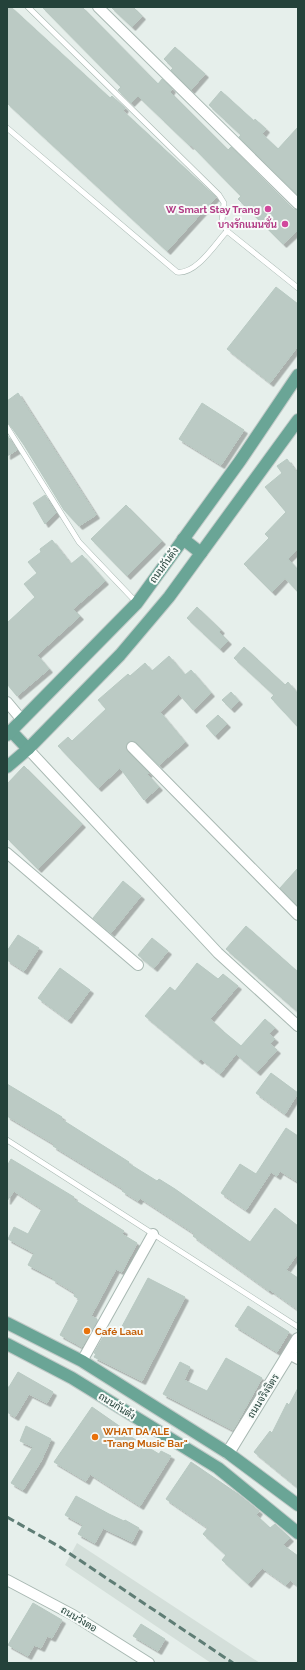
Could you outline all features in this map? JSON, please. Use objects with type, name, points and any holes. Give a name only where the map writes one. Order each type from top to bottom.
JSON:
[{"type":"main road","name":"ถนนกันตัง","points":[[9,733],[136,603],[240,461],[298,375]]},
{"type":"main road","points":[[7,767],[28,749],[120,655],[169,597],[298,420]]},
{"type":"main road","points":[[183,539],[201,553]]},
{"type":"main road","points":[[9,733],[28,749]]},
{"type":"main road","name":"ถนนกันตัง","points":[[7,1323],[82,1361],[228,1453],[298,1505]]},
{"type":"main road","name":"ถนนกันตัง","points":[[7,1344],[72,1378],[218,1468],[298,1533]]},
{"type":"main road","points":[[48,1365],[57,1348]]},
{"type":"main road","points":[[218,1468],[228,1453]]},
{"type":"street","points":[[98,7],[298,204]]},
{"type":"street","points":[[7,702],[22,720]]},
{"type":"street","points":[[132,747],[298,915]]},
{"type":"street","points":[[28,749],[218,954],[298,1026]]},
{"type":"street","points":[[7,853],[138,965]]},
{"type":"street","points":[[82,1361],[153,1234]]},
{"type":"street","name":"ถนนจริงจิตร","points":[[228,1453],[293,1357],[298,1339]]},
{"type":"street","name":"ถนนวังตอ","points":[[7,1580],[73,1615],[149,1663]]},
{"type":"lane","points":[[28,7],[219,195],[224,203],[222,220],[227,231],[298,288]]},
{"type":"lane","points":[[7,128],[177,272],[183,273],[195,267],[227,231]]},
{"type":"lane","points":[[7,427],[79,542],[136,603]]},
{"type":"lane","points":[[7,1140],[298,1327]]},
{"type":"shaded area","points":[[77,1543],[260,1663],[211,1663],[65,1565]]},
{"type":"building","points":[[7,7],[11,7],[110,98],[112,96],[125,108],[123,111],[216,197],[167,251],[7,103]]},
{"type":"building","points":[[42,7],[82,7],[158,84],[162,79],[172,89],[170,92],[228,150],[231,147],[293,209],[298,210],[298,230],[283,244],[238,199],[241,196],[191,145],[190,146],[138,96],[131,103],[118,90],[121,87]]},
{"type":"building","points":[[111,7],[133,7],[142,16],[132,27]]},
{"type":"building","points":[[175,47],[205,74],[191,90],[171,70],[173,68],[164,59]]},
{"type":"building","points":[[221,91],[254,121],[255,119],[266,129],[262,134],[278,149],[298,127],[298,195],[239,137],[241,135],[209,105]]},
{"type":"building","points":[[276,287],[298,304],[298,346],[270,383],[227,349]]},
{"type":"building","points":[[18,393],[96,515],[79,526],[64,510],[24,445],[7,423],[7,401]]},
{"type":"building","points":[[202,403],[244,430],[221,465],[179,439]]},
{"type":"building","points":[[7,435],[17,450],[7,456]]},
{"type":"building","points":[[287,459],[298,474],[298,549],[288,559],[298,570],[298,592],[285,578],[272,592],[244,564],[269,538],[265,534],[286,512],[265,487],[282,473],[277,466]]},
{"type":"building","points":[[45,495],[56,513],[45,524],[33,503]]},
{"type":"building","points":[[126,505],[162,541],[127,576],[91,539]]},
{"type":"building","points":[[52,540],[71,564],[82,555],[105,581],[73,609],[80,616],[37,655],[49,669],[17,696],[7,684],[7,623],[35,597],[24,584],[37,573],[28,562],[41,552],[40,549]]},
{"type":"building","points":[[197,607],[221,630],[219,632],[228,641],[220,649],[187,618]]},
{"type":"building","points":[[244,647],[285,685],[288,682],[298,694],[298,727],[271,698],[274,695],[234,658]]},
{"type":"building","points":[[169,656],[185,675],[191,670],[211,693],[193,710],[179,694],[160,712],[185,742],[159,765],[136,742],[131,741],[127,743],[127,751],[149,773],[147,774],[159,787],[144,800],[120,768],[98,788],[58,746],[68,737],[72,741],[106,709],[98,700],[128,674],[130,676],[145,663],[152,671]]},
{"type":"building","points":[[231,692],[239,701],[231,709],[222,700]]},
{"type":"building","points":[[218,715],[227,724],[215,736],[206,726]]},
{"type":"building","points":[[24,766],[82,824],[38,869],[7,838],[7,784]]},
{"type":"building","points":[[298,868],[298,906],[280,888]]},
{"type":"building","points":[[123,881],[141,896],[111,933],[93,918]]},
{"type":"building","points":[[246,926],[298,972],[298,1012],[226,949]]},
{"type":"building","points":[[18,935],[39,948],[24,971],[7,960],[7,951]]},
{"type":"building","points":[[152,938],[168,951],[154,968],[138,955]]},
{"type":"building","points":[[197,963],[218,979],[223,974],[238,986],[210,1019],[224,1032],[241,1046],[265,1019],[275,1028],[269,1034],[275,1039],[270,1044],[277,1050],[257,1072],[236,1054],[220,1074],[201,1059],[199,1061],[145,1016],[170,987],[175,991]]},
{"type":"building","points":[[60,968],[90,990],[68,1020],[38,998]]},
{"type":"building","points":[[271,1073],[298,1093],[285,1114],[256,1093]]},
{"type":"building","points":[[7,1084],[62,1117],[61,1119],[129,1162],[128,1163],[157,1181],[159,1179],[175,1189],[250,1242],[275,1208],[298,1226],[298,1253],[286,1270],[298,1278],[298,1310],[193,1236],[195,1234],[140,1198],[138,1201],[122,1191],[123,1189],[53,1146],[54,1144],[7,1116]]},
{"type":"building","points":[[286,1128],[298,1136],[298,1182],[280,1171],[277,1176],[271,1172],[246,1210],[221,1193],[240,1164],[256,1174]]},
{"type":"building","points":[[11,1159],[74,1197],[73,1199],[124,1231],[122,1234],[137,1243],[122,1272],[116,1269],[91,1316],[97,1319],[97,1321],[82,1347],[60,1335],[79,1299],[74,1296],[75,1293],[52,1279],[53,1278],[28,1265],[34,1253],[8,1239],[14,1227],[28,1234],[42,1209],[14,1191],[7,1201],[7,1166]]},
{"type":"building","points":[[148,1278],[185,1297],[142,1381],[94,1357],[96,1354],[94,1353],[109,1327],[119,1332]]},
{"type":"building","points":[[248,1306],[289,1332],[277,1352],[235,1326]]},
{"type":"building","points":[[226,1358],[262,1378],[233,1430],[163,1394],[180,1362],[190,1367],[184,1380],[207,1391]]},
{"type":"building","points":[[18,1372],[53,1392],[47,1403],[29,1394],[15,1417],[7,1412],[7,1387],[9,1387]]},
{"type":"building","points":[[298,1388],[298,1488],[254,1452],[270,1431],[272,1433],[287,1403],[289,1405]]},
{"type":"building","points":[[92,1407],[125,1430],[123,1432],[159,1454],[161,1451],[171,1456],[140,1506],[90,1474],[86,1481],[54,1462]]},
{"type":"building","points":[[26,1426],[51,1439],[41,1461],[23,1490],[11,1483],[33,1447],[20,1441]]},
{"type":"building","points":[[191,1462],[238,1494],[259,1511],[256,1515],[270,1528],[275,1524],[290,1538],[283,1545],[298,1556],[298,1586],[290,1580],[286,1585],[262,1568],[248,1584],[222,1560],[226,1555],[203,1534],[208,1528],[166,1499]]},
{"type":"building","points":[[76,1496],[139,1528],[132,1542],[103,1528],[95,1543],[78,1534],[83,1525],[65,1515]]},
{"type":"building","points":[[33,1603],[62,1620],[52,1638],[47,1636],[41,1648],[34,1645],[28,1656],[8,1645]]},
{"type":"building","points":[[141,1624],[165,1639],[158,1651],[133,1636]]},
{"type":"railway","points":[[7,1517],[60,1547],[233,1663]]},
{"type":"place","name":"W Smart Stay Trang","points":[[268,209]]},
{"type":"place","name":"บางรักแมนชั่น","points":[[285,224]]},
{"type":"place","name":"Café Laau","points":[[87,1331]]},
{"type":"place","name":"WHAT DA ALE \"Trang Music Bar\"","points":[[95,1437]]}]
